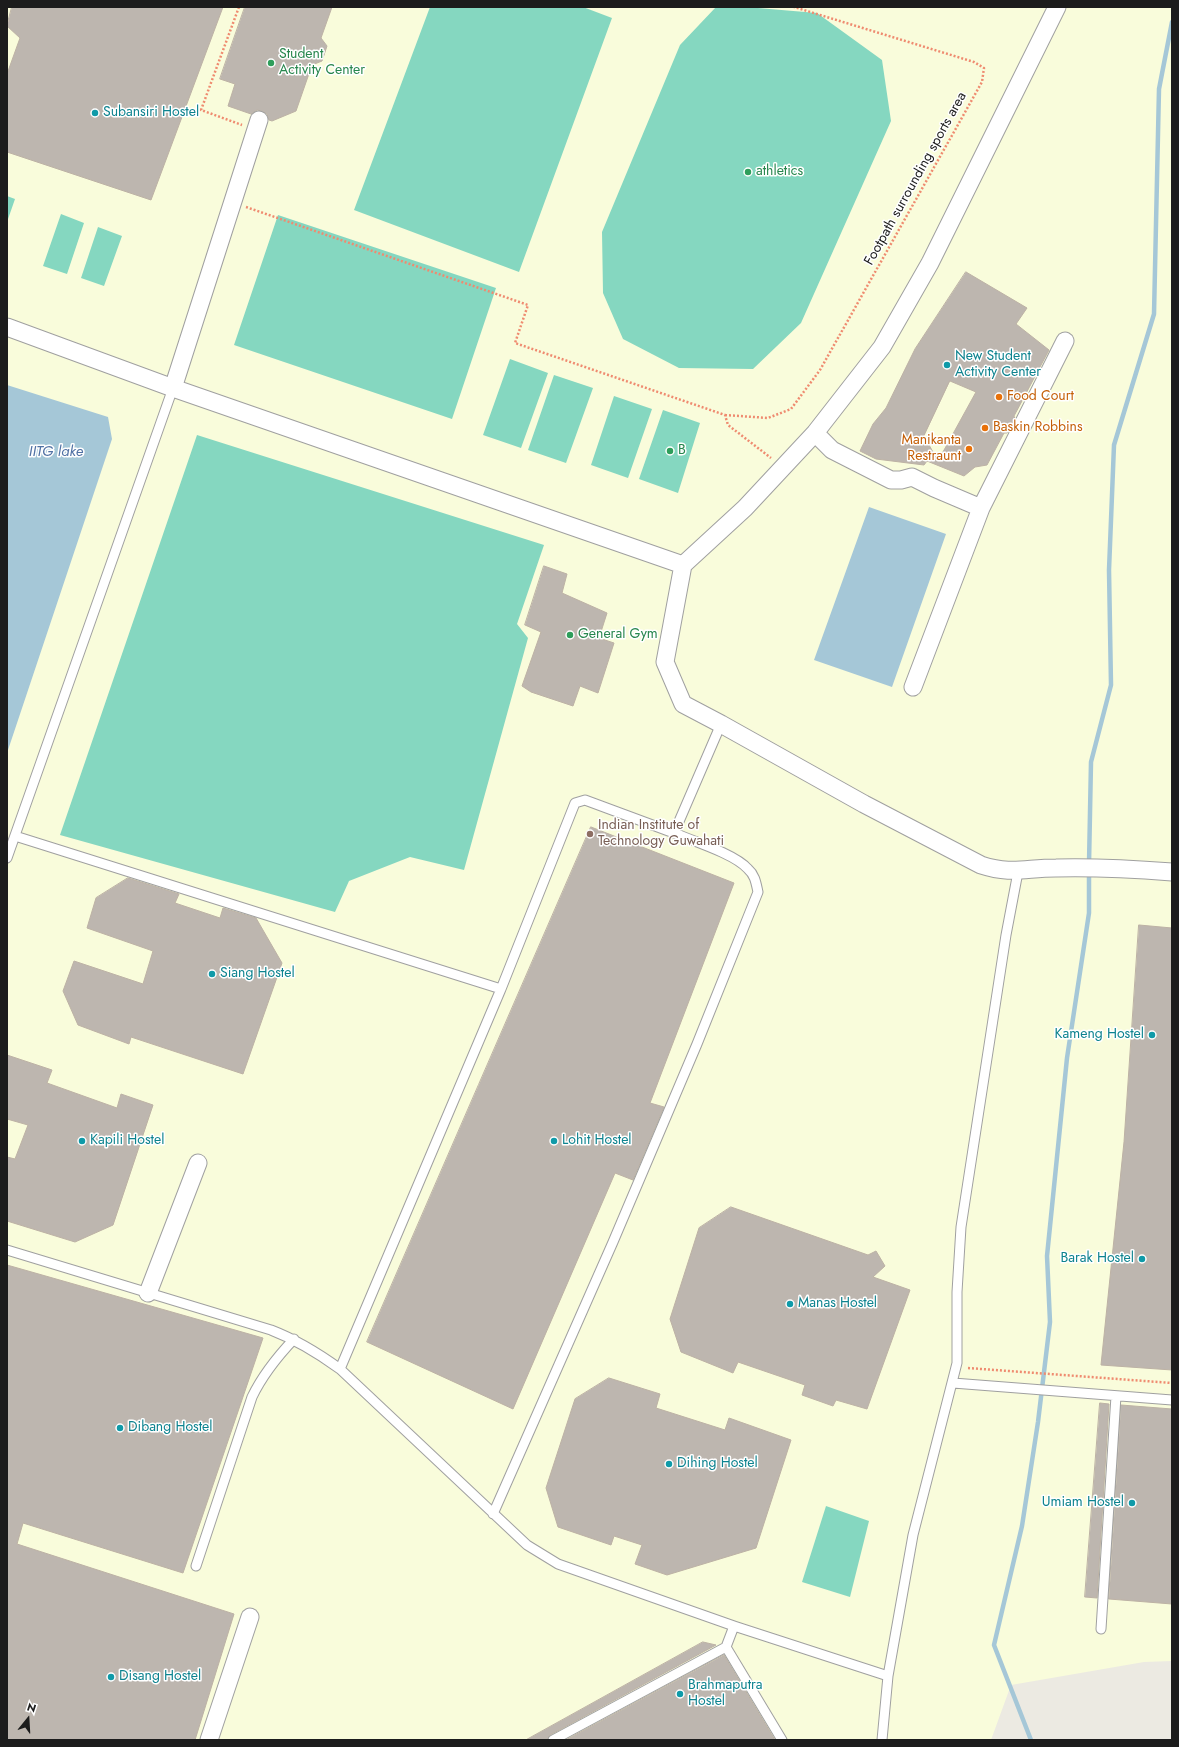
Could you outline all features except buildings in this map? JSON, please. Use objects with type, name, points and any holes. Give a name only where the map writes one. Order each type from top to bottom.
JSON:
[{"type":"street","points":[[1057,7],[930,263],[882,347],[815,433],[746,508],[683,565],[665,662],[682,704],[721,724],[864,804],[981,865],[999,871],[1018,872],[1054,868],[1111,868],[1172,872]]},
{"type":"street","points":[[173,388],[257,125]]},
{"type":"street","points":[[7,327],[173,388],[683,565]]},
{"type":"street","points":[[912,687],[981,508],[1065,341]]},
{"type":"street","points":[[815,433],[832,450],[891,480],[901,480],[912,476],[934,488],[981,508]]},
{"type":"street","points":[[148,1293],[198,1163]]},
{"type":"street","points":[[209,1740],[250,1617]]},
{"type":"lane","points":[[7,858],[173,388]]},
{"type":"lane","points":[[674,833],[721,724]]},
{"type":"lane","points":[[340,1370],[501,989],[575,803],[585,800],[674,833],[738,861],[748,869],[755,879],[758,892],[682,1081],[493,1514]]},
{"type":"lane","points":[[15,836],[501,989]]},
{"type":"lane","points":[[882,1740],[888,1676],[913,1535],[953,1383],[956,1363],[959,1258],[962,1227],[1006,935],[1018,872]]},
{"type":"lane","points":[[7,1250],[294,1339],[317,1352],[340,1370],[527,1545],[558,1564],[734,1626],[888,1676]]},
{"type":"lane","points":[[196,1566],[252,1397],[259,1382],[274,1360],[294,1339]]},
{"type":"lane","points":[[953,1383],[1172,1400]]},
{"type":"lane","points":[[1101,1629],[1116,1396]]},
{"type":"lane","points":[[553,1740],[726,1647],[734,1626]]},
{"type":"lane","points":[[726,1647],[782,1740]]},
{"type":"path","points":[[239,7],[201,110],[257,125]]},
{"type":"path","name":"Footpath surrounding sports area","points":[[725,415],[768,418],[792,408],[820,370],[982,82],[984,68],[974,62],[794,7]]},
{"type":"path","points":[[233,202],[528,304],[515,343],[725,415],[728,424],[783,467]]},
{"type":"path","points":[[956,1363],[968,1368],[1172,1383]]},
{"type":"shaded area","name":"Indian Institute of Technology Guwahati","points":[[7,7],[1172,7],[1172,1661],[1144,1662],[1011,1685],[991,1740],[7,1740]]},
{"type":"green space","points":[[430,7],[583,7],[612,18],[519,272],[354,210]]},
{"type":"green space","name":"athletics","points":[[716,7],[746,7],[817,13],[882,60],[891,121],[801,323],[753,369],[679,368],[623,339],[603,293],[602,232],[680,45]]},
{"type":"green space","points":[[7,196],[15,199],[7,222]]},
{"type":"green space","points":[[61,214],[84,223],[67,274],[43,266]]},
{"type":"green space","points":[[278,215],[496,288],[452,419],[234,345]]},
{"type":"green space","points":[[98,227],[122,236],[104,286],[81,278]]},
{"type":"green space","points":[[510,359],[548,373],[521,448],[483,435]]},
{"type":"green space","points":[[554,375],[593,388],[566,463],[528,450]]},
{"type":"green space","points":[[614,396],[652,409],[628,478],[591,465]]},
{"type":"green space","name":"B","points":[[663,410],[700,423],[678,493],[639,479]]},
{"type":"green space","points":[[197,435],[544,545],[517,624],[528,638],[464,870],[410,857],[349,881],[335,912],[60,835]]},
{"type":"green space","points":[[826,1506],[869,1521],[850,1597],[802,1582]]},
{"type":"water","name":"IITG lake","points":[[7,385],[108,417],[112,439],[7,753]]},
{"type":"water","points":[[869,507],[946,534],[892,687],[814,660]]},
{"type":"waterway","points":[[1089,864],[1091,762],[1111,685],[1109,570],[1114,445],[1154,314],[1159,89],[1172,22]]},
{"type":"waterway","points":[[1031,1740],[994,1645],[1022,1526],[1038,1422],[1050,1322],[1047,1256],[1067,1058],[1089,913],[1089,871]]},
{"type":"place","name":"Student Activity Center","points":[[271,63]]},
{"type":"place","name":"Subansiri Hostel","points":[[95,113]]},
{"type":"place","name":"athletics","points":[[748,172]]},
{"type":"place","name":"New Student Activity Center","points":[[947,365]]},
{"type":"place","name":"Food Court","points":[[999,397]]},
{"type":"place","name":"Baskin Robbins","points":[[985,428]]},
{"type":"place","name":"Manikanta Restraunt","points":[[969,449]]},
{"type":"place","name":"B","points":[[670,451]]},
{"type":"place","name":"General Gym","points":[[570,635]]},
{"type":"place","name":"Indian Institute of Technology Guwahati","points":[[590,834]]},
{"type":"place","name":"Siang Hostel","points":[[212,974]]},
{"type":"place","name":"Kameng Hostel","points":[[1152,1035]]},
{"type":"place","name":"Kapili Hostel","points":[[82,1141]]},
{"type":"place","name":"Lohit Hostel","points":[[554,1141]]},
{"type":"place","name":"Barak Hostel","points":[[1142,1259]]},
{"type":"place","name":"Manas Hostel","points":[[790,1304]]},
{"type":"place","name":"Dibang Hostel","points":[[120,1428]]},
{"type":"place","name":"Dihing Hostel","points":[[669,1464]]},
{"type":"place","name":"Umiam Hostel","points":[[1132,1503]]},
{"type":"place","name":"Disang Hostel","points":[[111,1677]]},
{"type":"place","name":"Brahmaputra Hostel","points":[[680,1694]]}]
